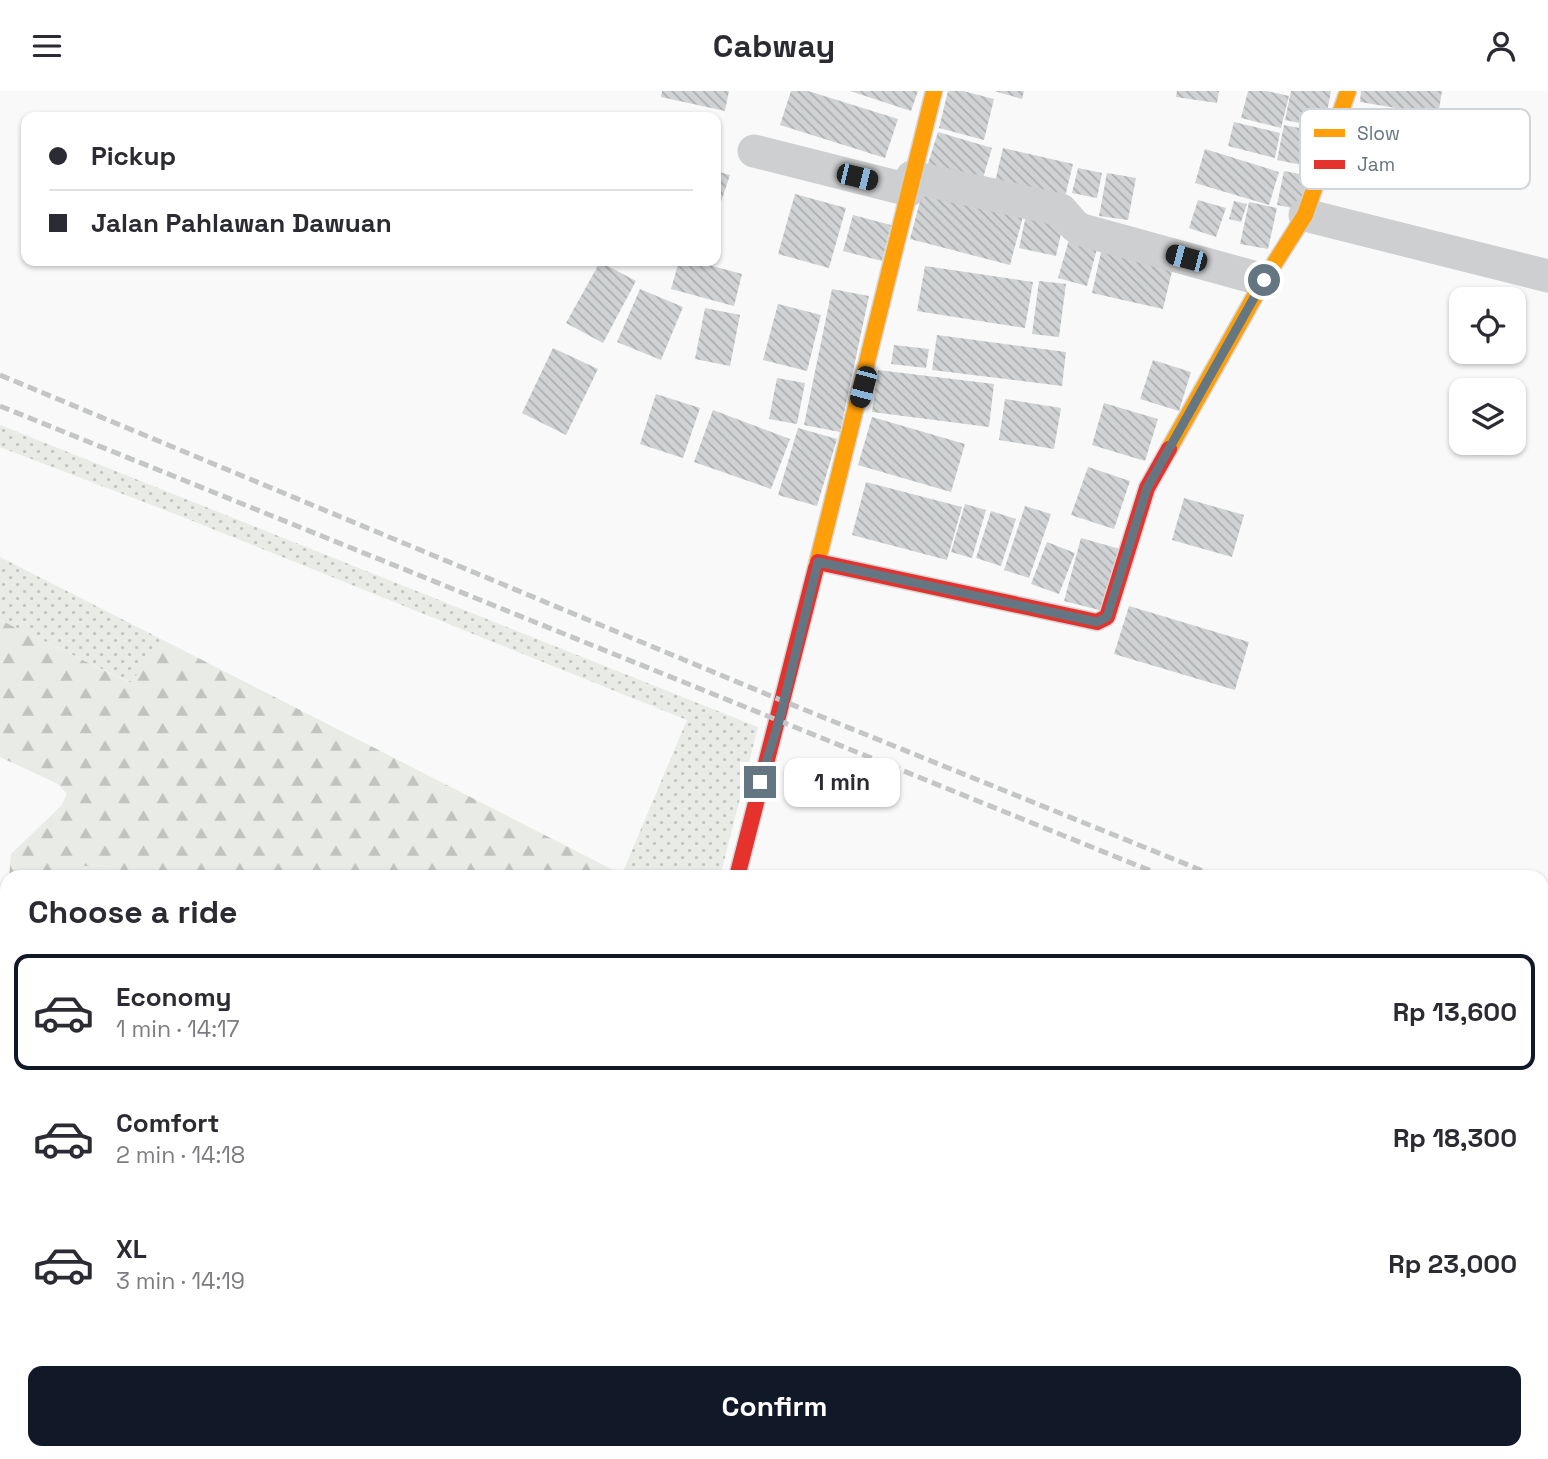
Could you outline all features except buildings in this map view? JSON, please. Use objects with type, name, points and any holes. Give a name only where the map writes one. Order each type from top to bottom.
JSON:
[{"type":"street","points":[[739,870],[934,91]]},
{"type":"street","points":[[1342,109],[1348,91]]},
{"type":"street","points":[[754,151],[1061,210],[1082,230],[1264,280]]},
{"type":"street","points":[[818,562],[1097,622],[1104,619],[1147,488],[1264,280],[1305,215],[1314,189]]},
{"type":"street","points":[[1305,215],[1548,276]]},
{"type":"green space","points":[[0,425],[758,727],[722,870],[624,870],[687,720],[183,517],[0,447]]},
{"type":"green space","points":[[0,557],[163,640],[131,683],[0,620]]},
{"type":"green space","points":[[0,620],[130,683],[163,640],[613,870],[116,870],[88,865],[74,870],[10,870],[11,854],[61,806],[67,794],[58,784],[0,757]]},
{"type":"green space","points":[[89,864],[119,870],[72,870],[76,866]]},
{"type":"railway","points":[[0,375],[783,701],[1201,870]]},
{"type":"railway","points":[[0,406],[1149,870]]},
{"type":"traffic: slow","points":[[816,568],[934,91]]},
{"type":"traffic: slow","points":[[1342,109],[1348,91]]},
{"type":"traffic: slow","points":[[1169,449],[1264,280],[1305,215],[1314,189]]},
{"type":"traffic: jam","points":[[818,562],[1097,622],[1107,617],[1147,488],[1169,449]]},
{"type":"traffic: jam","points":[[739,870],[816,568]]},
{"type":"route","points":[[760,782],[765,758],[779,721],[818,562],[1097,622],[1107,617],[1147,488],[1264,280]]}]
